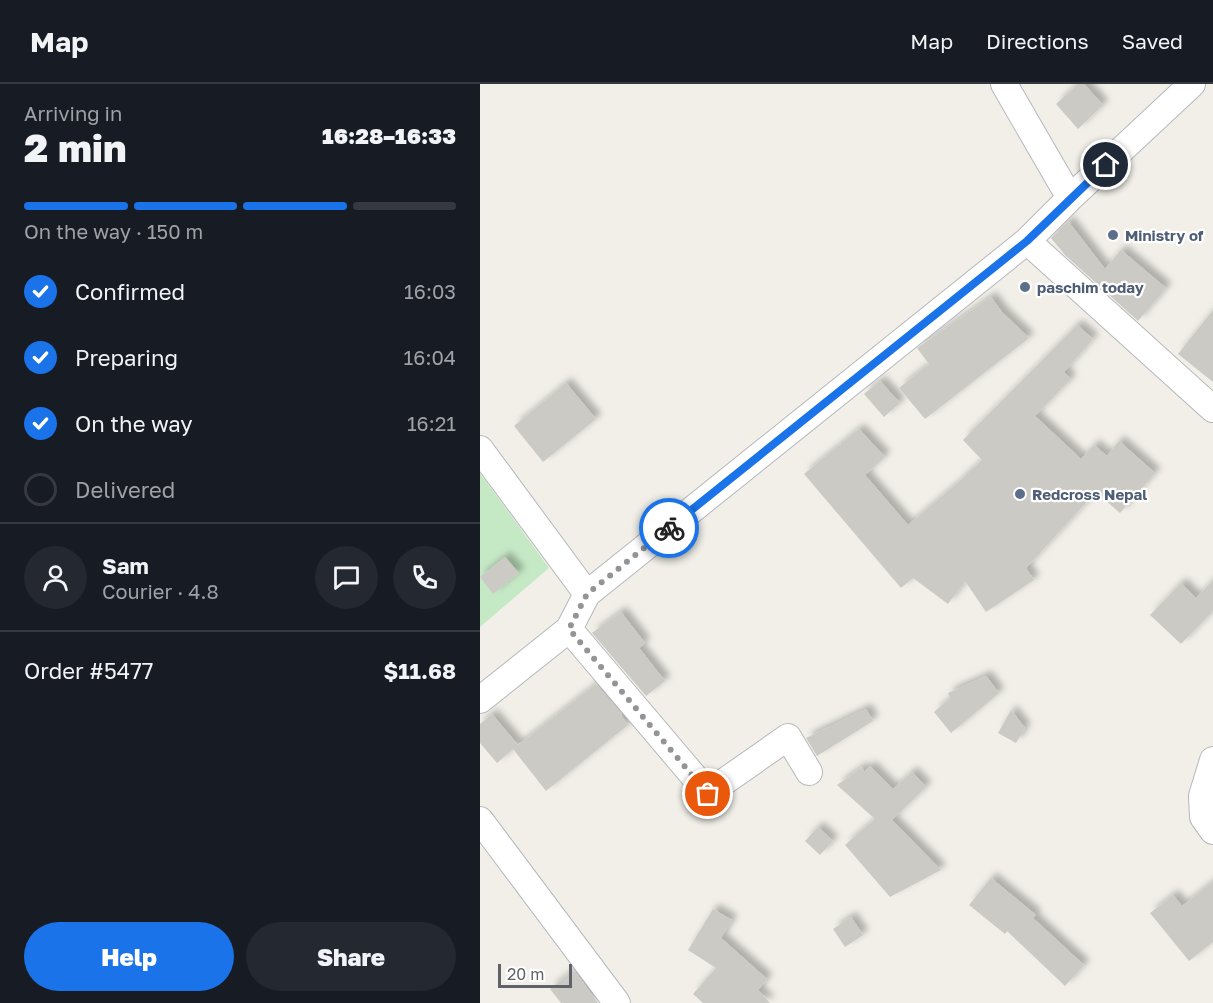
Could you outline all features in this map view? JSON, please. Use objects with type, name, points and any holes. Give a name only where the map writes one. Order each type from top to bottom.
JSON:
[{"type":"street","points":[[1004,84],[1071,198]]},
{"type":"street","points":[[480,700],[569,629],[587,594],[1027,241],[1192,84]]},
{"type":"street","points":[[1027,241],[1213,409]]},
{"type":"street","points":[[480,449],[587,594]]},
{"type":"street","points":[[569,629],[708,794],[788,737],[809,772]]},
{"type":"street","points":[[1213,760],[1202,796],[1203,817],[1213,831]]},
{"type":"street","points":[[480,820],[617,1003]]},
{"type":"green space","points":[[480,473],[549,568],[480,627]]},
{"type":"building","points":[[1078,84],[1084,84],[1103,105],[1078,129],[1056,104]]},
{"type":"building","points":[[1068,221],[1105,269],[1121,250],[1166,288],[1138,321],[1065,255],[1051,238]]},
{"type":"building","points":[[991,297],[1002,312],[1029,338],[925,419],[899,388],[929,364],[917,348]]},
{"type":"building","points":[[1213,310],[1213,382],[1178,354]]},
{"type":"building","points":[[1077,325],[1093,339],[1064,372],[1071,379],[1035,416],[1081,459],[1094,445],[1107,456],[1119,441],[1155,473],[1120,513],[1096,492],[1026,568],[1034,580],[986,612],[965,581],[948,604],[913,578],[901,588],[804,474],[859,429],[885,457],[865,475],[908,525],[982,460],[963,440]]},
{"type":"building","points":[[880,381],[900,403],[884,417],[864,394]]},
{"type":"building","points":[[566,383],[596,419],[543,462],[514,426]]},
{"type":"building","points":[[505,557],[519,573],[493,594],[480,577]]},
{"type":"building","points":[[1213,580],[1213,611],[1181,644],[1150,615],[1181,583],[1196,598]]},
{"type":"building","points":[[621,612],[645,643],[639,648],[665,681],[646,696],[592,633]]},
{"type":"building","points":[[986,676],[999,693],[951,733],[934,712],[950,698],[948,693]]},
{"type":"building","points":[[596,684],[622,714],[628,725],[546,791],[513,749]]},
{"type":"building","points":[[866,709],[873,721],[817,756],[806,738]]},
{"type":"building","points":[[1011,710],[1025,728],[1016,743],[998,733]]},
{"type":"building","points":[[492,714],[518,745],[497,763],[480,743],[480,724]]},
{"type":"building","points":[[870,766],[893,789],[912,772],[926,787],[892,820],[941,870],[890,897],[845,845],[875,819],[837,785],[862,767],[864,772]]},
{"type":"building","points":[[818,827],[833,841],[820,855],[805,841]]},
{"type":"building","points":[[991,878],[1036,915],[1033,918],[1084,965],[1065,986],[1007,931],[1005,934],[969,905]]},
{"type":"building","points":[[1213,882],[1213,942],[1189,961],[1150,913],[1173,895],[1182,906]]},
{"type":"building","points":[[713,909],[732,920],[721,938],[767,979],[758,990],[770,1003],[703,1003],[693,994],[716,968],[688,950]]},
{"type":"building","points":[[851,917],[863,935],[845,947],[833,929]]},
{"type":"building","points":[[574,970],[598,1003],[561,1003],[550,989]]},
{"type":"way so far","points":[[669,528],[587,594],[569,629],[708,794]]},
{"type":"place","name":"Ministry of","points":[[1113,235]]},
{"type":"place","name":"paschim today","points":[[1025,287]]},
{"type":"place","name":"Redcross Nepal","points":[[1020,494]]},
{"type":"route","points":[[669,528],[1027,241],[1106,165]]}]
